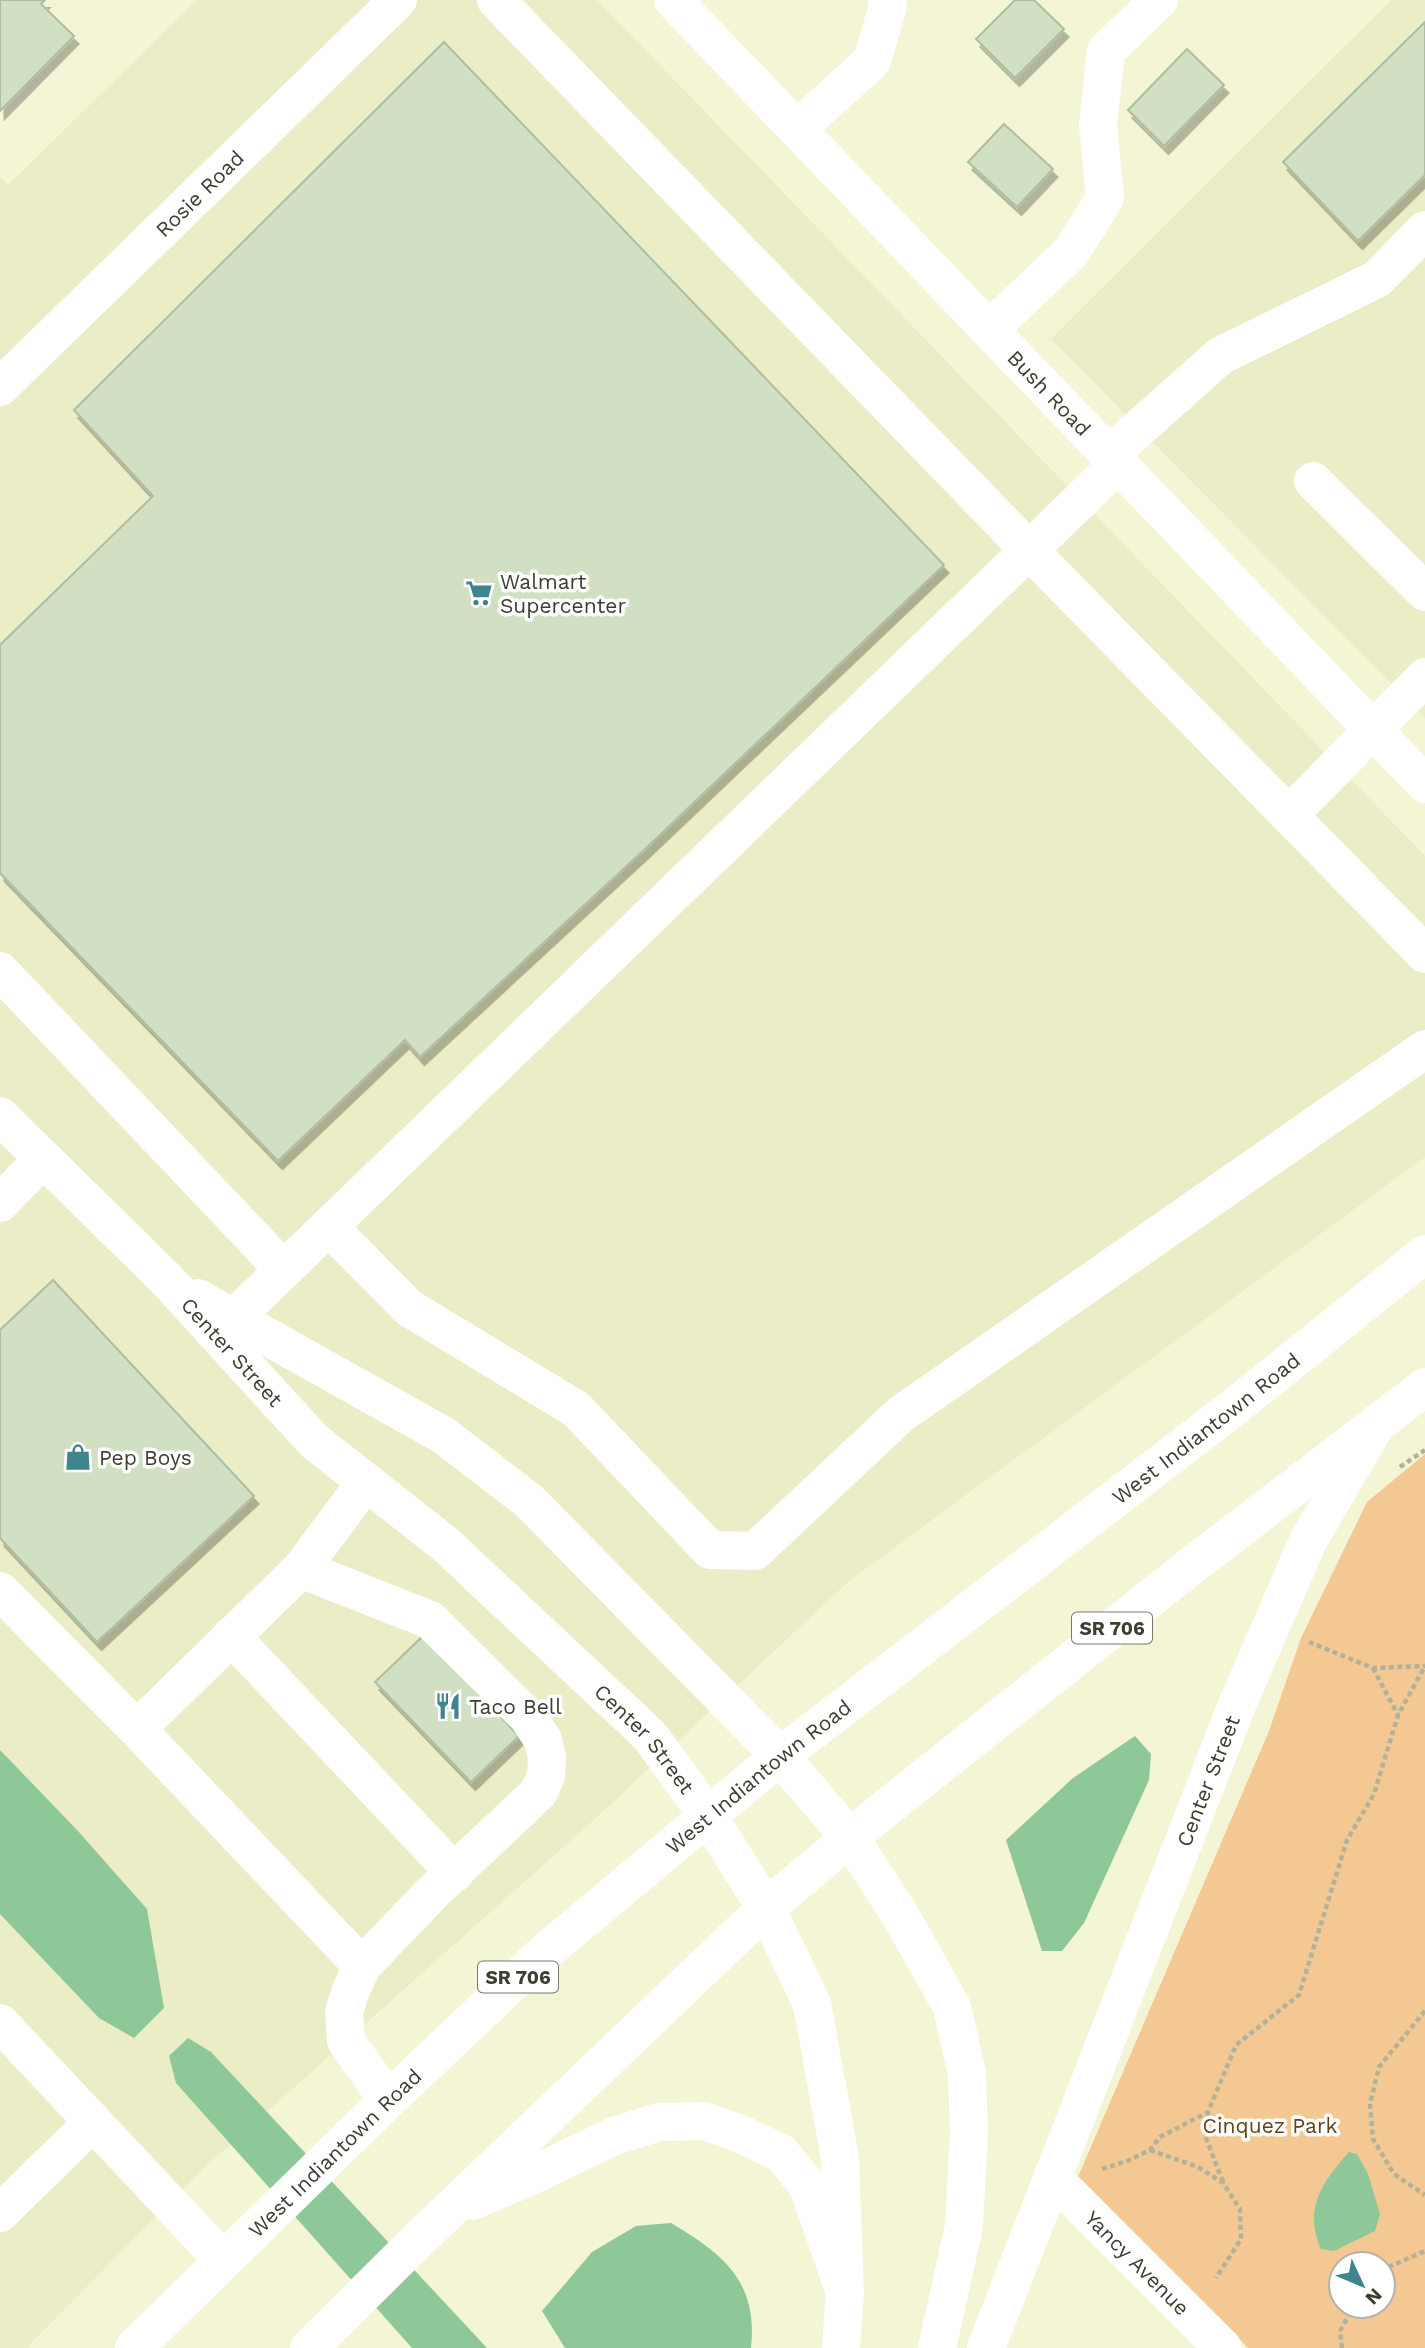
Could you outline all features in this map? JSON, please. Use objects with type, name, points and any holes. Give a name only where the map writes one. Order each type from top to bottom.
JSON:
[{"type":"street","name":"Rosie Road","points":[[0,387],[398,0]]},
{"type":"street","points":[[496,0],[1425,954]]},
{"type":"street","name":"Bush Road","points":[[674,0],[1425,784]]},
{"type":"street","points":[[797,129],[872,61],[888,6],[887,0]]},
{"type":"street","points":[[989,330],[1071,253],[1105,198],[1098,124],[1106,51],[1159,0]]},
{"type":"street","points":[[234,1318],[1029,550],[1113,460],[1220,356],[1377,279],[1425,230]]},
{"type":"street","points":[[1313,481],[1425,592]]},
{"type":"street","points":[[1289,815],[1425,677]]},
{"type":"street","points":[[0,971],[284,1270]]},
{"type":"street","points":[[329,1227],[409,1308],[576,1409],[710,1550],[755,1551],[901,1414],[1425,1049]]},
{"type":"street","name":"Center Street","points":[[0,1116],[167,1280],[314,1441],[445,1544],[650,1736],[708,1816],[766,1909],[812,2004],[840,2158],[845,2293],[841,2348]]},
{"type":"street","points":[[0,1203],[43,1159]]},
{"type":"street","name":"West Indiantown Road","points":[[134,2348],[388,2100],[544,1953],[780,1756],[1233,1408],[1425,1254]]},
{"type":"street","name":"Center Street","points":[[167,1280],[443,1434],[529,1501],[780,1756],[849,1838],[900,1913],[952,2007],[967,2074],[970,2134],[964,2226],[937,2348]]},
{"type":"street","name":"SR 706","points":[[309,2348],[419,2239],[766,1909],[849,1838],[1191,1566],[1425,1387]]},
{"type":"street","name":"Center Street","points":[[986,2348],[1237,1705],[1308,1541],[1378,1423]]},
{"type":"street","points":[[137,1729],[301,1569],[366,1482]]},
{"type":"street","points":[[301,1569],[430,1620],[528,1717],[543,1740],[547,1758],[546,1776],[539,1792],[362,1966],[344,2012],[345,2041],[388,2100]]},
{"type":"street","points":[[0,1591],[137,1729],[362,1966]]},
{"type":"street","points":[[231,1636],[455,1873]]},
{"type":"street","points":[[0,2023],[223,2260]]},
{"type":"street","points":[[454,2208],[529,2177],[614,2136],[659,2122],[705,2121],[782,2153],[808,2186],[845,2293]]},
{"type":"street","points":[[0,2213],[93,2122]]},
{"type":"street","name":"Yancy Avenue","points":[[1052,2177],[1223,2348]]},
{"type":"path","points":[[1301,1638],[1373,1668],[1425,1666]]},
{"type":"path","points":[[1216,2278],[1241,2239],[1240,2209],[1223,2183],[1206,2138],[1208,2112],[1236,2045],[1299,1995],[1347,1840],[1374,1794],[1398,1715],[1425,1666]]},
{"type":"path","points":[[1373,1668],[1398,1715]]},
{"type":"path","points":[[1425,2011],[1379,2067],[1370,2104],[1373,2139],[1394,2174],[1425,2195]]},
{"type":"path","points":[[1098,2171],[1150,2150],[1160,2137],[1208,2112]]},
{"type":"path","points":[[1150,2150],[1198,2167],[1223,2183]]},
{"type":"path","points":[[1397,2263],[1425,2251]]},
{"type":"path","points":[[1342,2348],[1340,2331],[1346,2320]]},
{"type":"shaded area","points":[[197,0],[597,0],[1425,856],[1425,1157],[849,1581],[597,1817],[206,2166],[26,2348],[0,2348],[0,177],[8,185]]},
{"type":"shaded area","points":[[1391,0],[1425,0],[1425,718],[1051,339]]},
{"type":"shaded area","points":[[1135,1736],[1151,1754],[1149,1780],[1084,1923],[1062,1951],[1042,1951],[1006,1840],[1073,1778]]},
{"type":"shaded area","points":[[0,1750],[77,1830],[147,1909],[164,2008],[134,2038],[99,2018],[0,1914]]},
{"type":"shaded area","points":[[188,2038],[211,2052],[487,2348],[412,2348],[176,2083],[169,2056]]},
{"type":"shaded area","points":[[1349,2152],[1357,2154],[1368,2174],[1380,2214],[1375,2231],[1336,2250],[1321,2249],[1314,2221],[1318,2197],[1331,2174]]},
{"type":"shaded area","points":[[671,2223],[706,2246],[733,2272],[749,2305],[751,2348],[565,2348],[542,2311],[592,2252],[636,2226]]},
{"type":"green space","name":"Cinquez Park","points":[[1425,1454],[1425,2348],[1248,2348],[1078,2177],[1269,1731],[1301,1638],[1367,1502]]},
{"type":"building","points":[[0,0],[45,0],[41,4],[74,36],[0,111]]},
{"type":"building","points":[[1015,0],[1034,0],[1064,29],[1015,78],[976,39]]},
{"type":"building","points":[[1425,22],[1425,175],[1358,241],[1283,162]]},
{"type":"building","points":[[444,42],[944,565],[644,850],[420,1057],[405,1040],[278,1161],[0,873],[0,645],[153,496],[74,410]]},
{"type":"building","points":[[1187,49],[1224,85],[1164,146],[1128,110]]},
{"type":"building","points":[[1004,124],[1053,169],[1017,207],[968,162]]},
{"type":"building","points":[[53,1280],[254,1496],[97,1642],[0,1538],[0,1330]]},
{"type":"building","points":[[423,1636],[519,1736],[471,1782],[375,1682]]},
{"type":"place","name":"Walmart Supercenter","points":[[479,593]]},
{"type":"place","name":"Pep Boys","points":[[78,1457]]},
{"type":"place","name":"Taco Bell","points":[[448,1706]]}]
